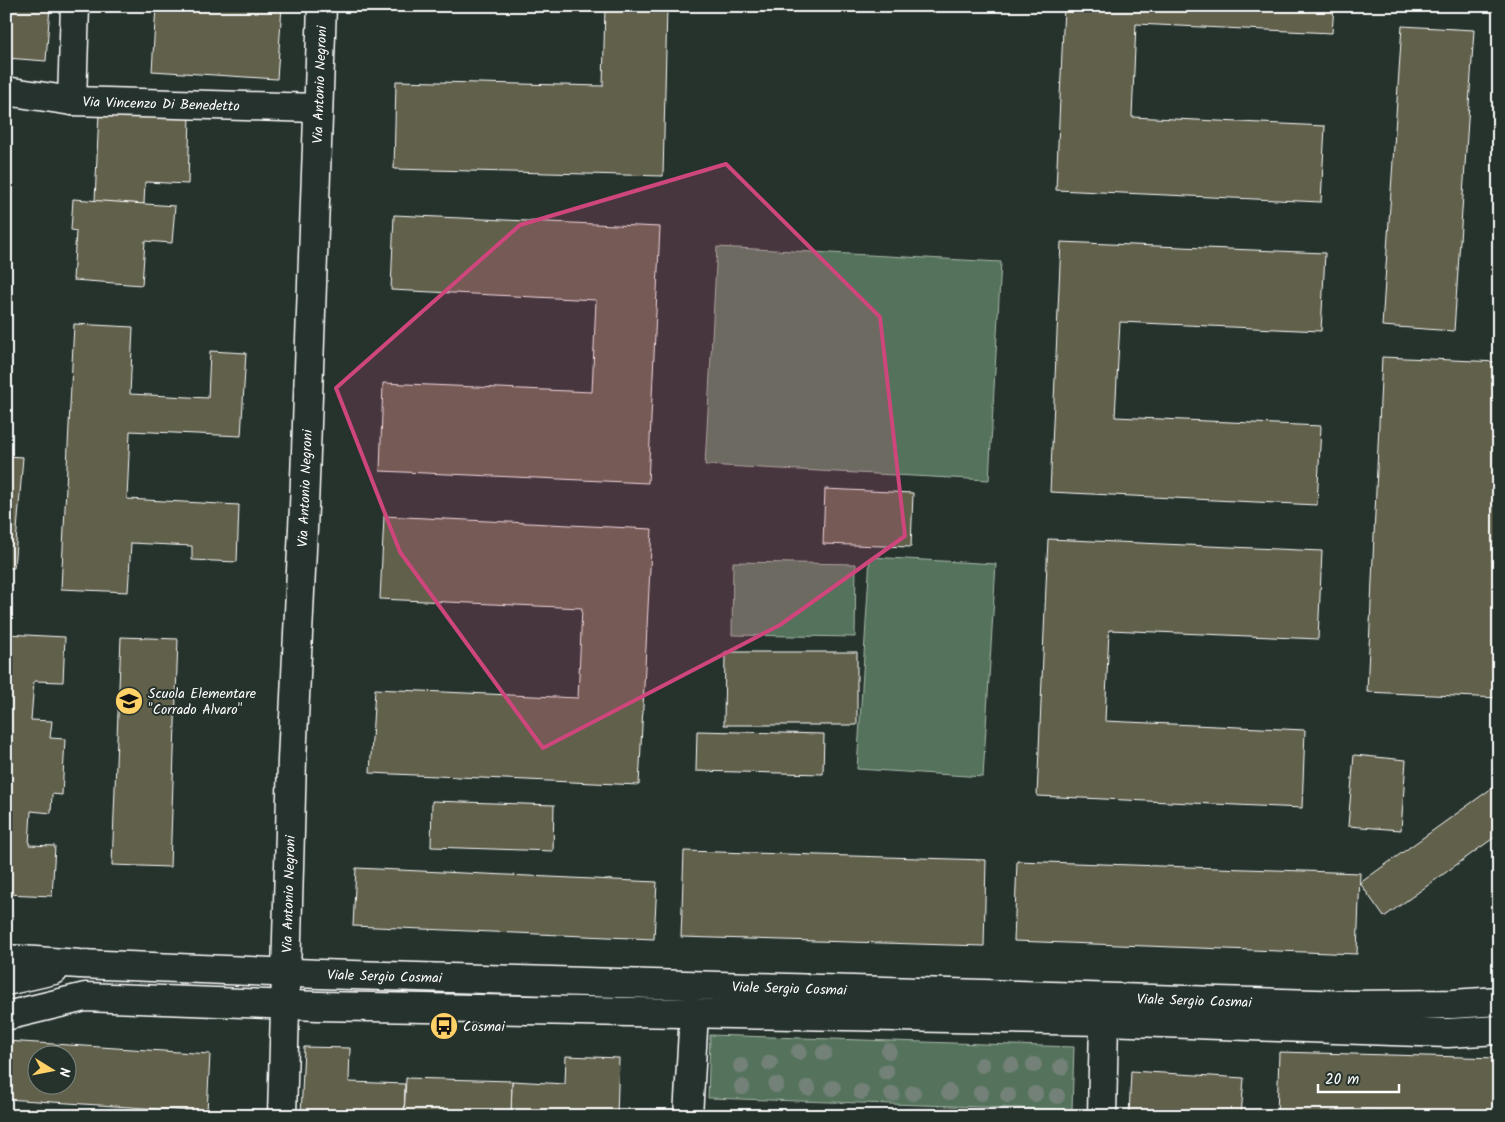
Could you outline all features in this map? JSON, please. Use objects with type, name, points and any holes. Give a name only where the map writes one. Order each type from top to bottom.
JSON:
[{"type":"street","points":[[72,101],[74,6]]},
{"type":"street","name":"Via Antonio Negroni","points":[[282,1116],[285,972],[322,6]]},
{"type":"street","name":"Via Vincenzo Di Benedetto","points":[[6,91],[72,101],[318,108]]},
{"type":"street","points":[[6,959],[80,964]]},
{"type":"street","points":[[6,981],[80,964]]},
{"type":"street","name":"Viale Sergio Cosmai","points":[[80,964],[1351,1005],[1452,1004],[1499,1001]]},
{"type":"street","name":"Viale Sergio Cosmai","points":[[6,1016],[85,997],[284,1005],[1104,1021],[1448,1033],[1499,1030]]},
{"type":"street","points":[[688,1116],[694,1013]]},
{"type":"street","points":[[1102,1116],[1104,1021]]},
{"type":"highlighted area","points":[[726,164],[880,317],[905,536],[780,625],[543,748],[400,552],[336,388],[520,225]]},
{"type":"green space","points":[[717,247],[1001,262],[989,480],[705,465]]},
{"type":"green space","points":[[870,557],[996,564],[983,777],[857,769]]},
{"type":"green space","points":[[733,562],[856,564],[855,637],[732,635]]},
{"type":"green space","points":[[710,1035],[1074,1047],[1072,1110],[708,1098]]},
{"type":"building","points":[[6,6],[50,6],[46,61],[6,58]]},
{"type":"building","points":[[156,6],[282,6],[277,79],[152,71]]},
{"type":"building","points":[[605,6],[667,6],[663,176],[394,169],[396,81],[603,86]]},
{"type":"building","points":[[1064,6],[1334,6],[1332,33],[1136,24],[1132,117],[1325,126],[1321,202],[1056,190]]},
{"type":"building","points":[[1402,26],[1474,30],[1454,331],[1382,326]]},
{"type":"building","points":[[99,112],[190,115],[188,184],[145,182],[144,204],[95,201]]},
{"type":"building","points":[[73,199],[175,206],[172,243],[145,241],[142,285],[73,280],[76,231],[71,230]]},
{"type":"building","points":[[394,215],[660,227],[648,483],[380,471],[383,383],[592,392],[596,300],[391,290]]},
{"type":"building","points":[[1061,242],[1325,253],[1321,331],[1120,322],[1115,417],[1321,426],[1317,505],[1050,492]]},
{"type":"building","points":[[74,324],[133,327],[130,394],[208,398],[210,351],[246,353],[241,436],[130,431],[127,499],[239,505],[237,562],[192,560],[192,546],[131,543],[128,592],[61,589]]},
{"type":"building","points":[[1382,357],[1499,362],[1499,698],[1367,692]]},
{"type":"building","points":[[6,456],[23,457],[14,568],[6,568]]},
{"type":"building","points":[[825,489],[913,493],[911,547],[823,544]]},
{"type":"building","points":[[384,516],[652,529],[639,785],[370,773],[375,689],[578,698],[582,608],[380,599]]},
{"type":"building","points":[[1048,539],[1322,551],[1318,639],[1109,630],[1105,721],[1305,730],[1302,808],[1037,796]]},
{"type":"building","points":[[6,634],[65,637],[63,682],[34,681],[31,720],[52,721],[50,738],[65,739],[62,795],[52,794],[51,813],[31,811],[29,845],[55,846],[52,896],[6,894]]},
{"type":"building","points":[[121,637],[178,639],[170,867],[112,865]]},
{"type":"building","points":[[725,652],[857,652],[857,725],[724,725]]},
{"type":"building","points":[[697,731],[824,734],[823,774],[696,771]]},
{"type":"building","points":[[1354,755],[1406,760],[1401,830],[1348,826]]},
{"type":"building","points":[[1499,783],[1499,834],[1384,917],[1360,883]]},
{"type":"building","points":[[432,801],[554,805],[553,851],[431,847]]},
{"type":"building","points":[[684,851],[986,860],[984,946],[681,937]]},
{"type":"building","points":[[1017,861],[1360,873],[1357,954],[1014,941]]},
{"type":"building","points":[[356,868],[657,882],[654,939],[353,926]]},
{"type":"building","points":[[6,1041],[53,1044],[28,1044],[28,1094],[78,1094],[78,1046],[210,1054],[207,1112],[6,1099]]},
{"type":"building","points":[[304,1047],[350,1048],[349,1082],[405,1084],[404,1116],[301,1116]]},
{"type":"building","points":[[1279,1052],[1499,1058],[1499,1116],[1332,1111],[1332,1116],[1277,1116]]},
{"type":"building","points":[[566,1056],[619,1058],[617,1116],[511,1116],[512,1081],[565,1084]]},
{"type":"building","points":[[1131,1071],[1244,1078],[1241,1116],[1129,1116]]},
{"type":"building","points":[[406,1078],[512,1081],[511,1116],[404,1116]]},
{"type":"place","name":"Scuola Elementare \"Corrado Alvaro\"","points":[[129,701]]},
{"type":"place","name":"Cosmai","points":[[444,1026]]}]
